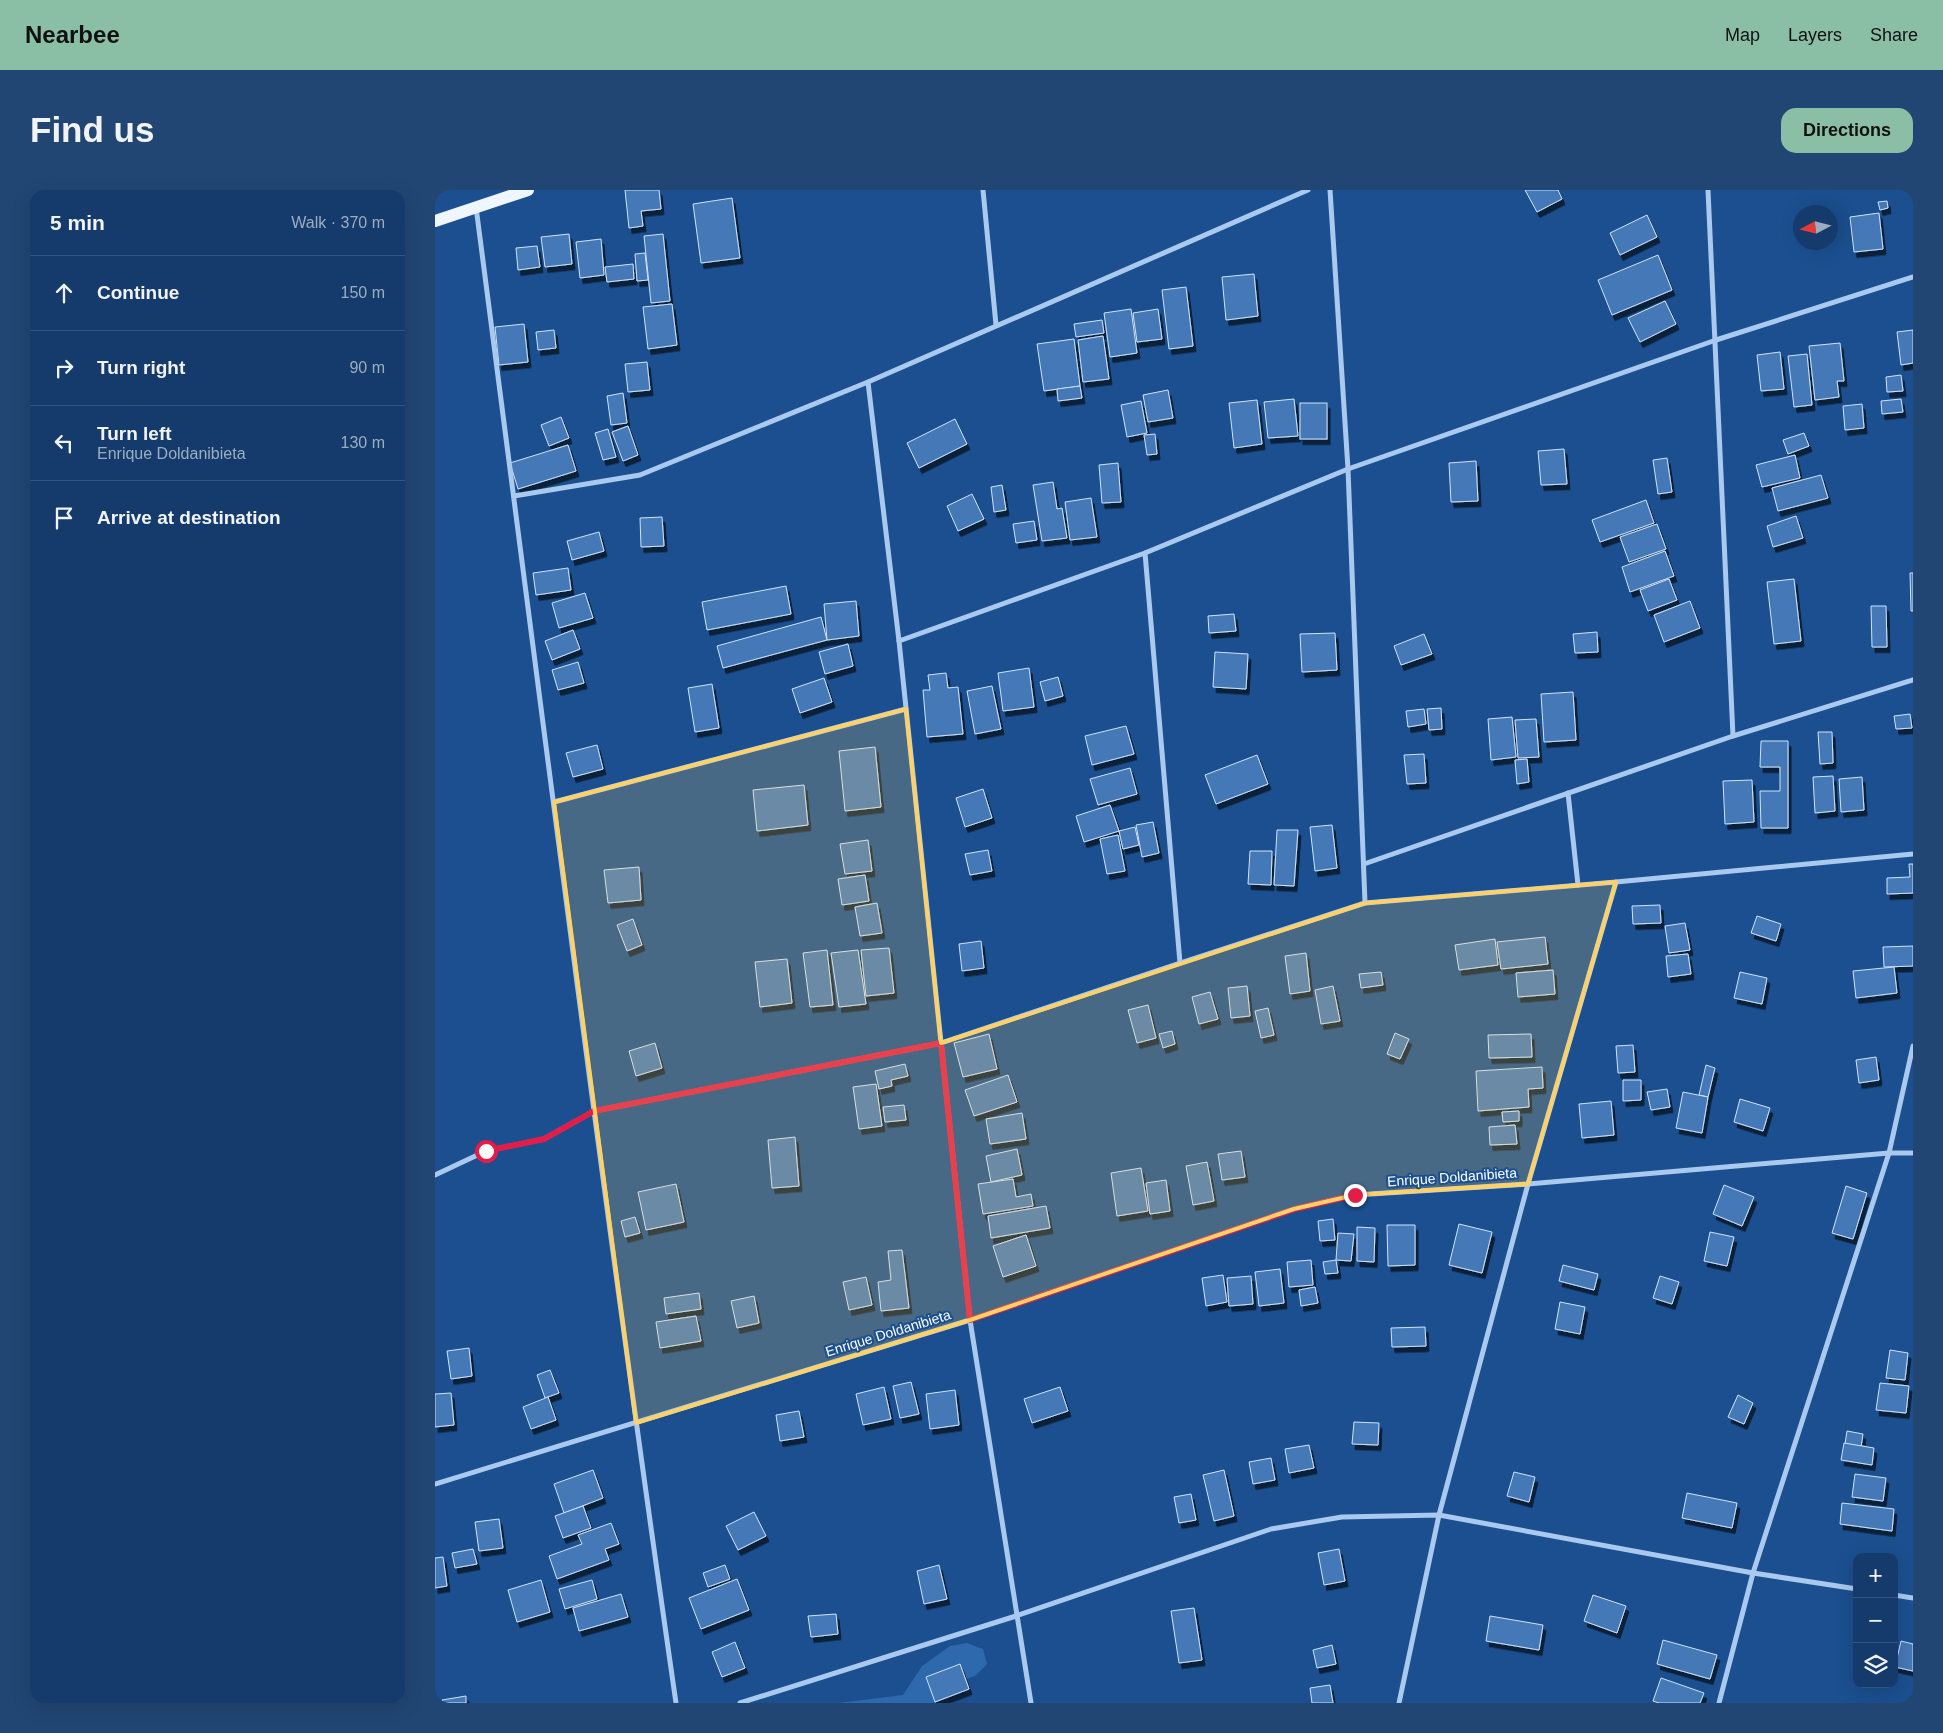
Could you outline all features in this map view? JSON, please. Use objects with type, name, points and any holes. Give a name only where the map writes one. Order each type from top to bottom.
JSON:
[{"type":"main road","points":[[435,221],[529,190]]},
{"type":"street","points":[[983,190],[996,325]]},
{"type":"street","points":[[514,496],[640,475],[868,382],[1308,190]]},
{"type":"street","points":[[1330,190],[1348,469],[1365,903]]},
{"type":"street","points":[[1708,190],[1733,736]]},
{"type":"street","points":[[475,207],[594,1111],[676,1703]]},
{"type":"street","points":[[899,641],[1145,553],[1348,469],[1715,340],[1913,277]]},
{"type":"street","points":[[868,382],[899,641],[970,1320],[1031,1703]]},
{"type":"street","points":[[1145,553],[1180,963]]},
{"type":"street","points":[[1364,864],[1733,736],[1913,680]]},
{"type":"street","points":[[554,802],[906,709]]},
{"type":"street","points":[[1569,793],[1578,885]]},
{"type":"street","points":[[435,1175],[486,1151],[544,1139],[594,1111],[941,1043],[1365,903],[1913,854]]},
{"type":"street","points":[[1399,1703],[1439,1515],[1528,1184],[1616,882]]},
{"type":"street","points":[[1719,1703],[1753,1573],[1889,1153],[1913,1046]]},
{"type":"street","name":"Enrique Doldanibieta","points":[[435,1484],[970,1320],[1295,1209],[1355,1195],[1528,1184],[1889,1153],[1913,1153]]},
{"type":"street","points":[[740,1703],[1017,1616],[1271,1529],[1342,1517],[1439,1515],[1753,1573],[1853,1588]]},
{"type":"street","points":[[1898,1596],[1913,1598]]},
{"type":"highlighted area","points":[[906,709],[941,1043],[1365,903],[1616,882],[1528,1184],[1355,1195],[1294,1209],[970,1320],[636,1423],[554,802]]},
{"type":"shaded area","points":[[967,1643],[983,1649],[987,1664],[975,1676],[945,1688],[936,1703],[838,1703],[903,1695],[922,1666],[950,1646]]},
{"type":"building","points":[[625,190],[659,190],[661,209],[641,211],[643,226],[629,228]]},
{"type":"building","points":[[1525,190],[1558,190],[1562,199],[1537,212]]},
{"type":"building","points":[[732,198],[740,258],[701,263],[693,204]]},
{"type":"building","points":[[1887,201],[1888,208],[1880,210],[1878,202]]},
{"type":"building","points":[[1879,213],[1883,249],[1854,252],[1850,217]]},
{"type":"building","points":[[1647,215],[1657,237],[1620,255],[1610,233]]},
{"type":"building","points":[[569,234],[572,264],[545,267],[541,237]]},
{"type":"building","points":[[663,234],[670,301],[651,303],[644,236]]},
{"type":"building","points":[[601,239],[604,275],[580,278],[576,242]]},
{"type":"building","points":[[537,246],[540,267],[518,270],[516,248]]},
{"type":"building","points":[[645,253],[648,280],[637,281],[635,254]]},
{"type":"building","points":[[1658,255],[1672,290],[1612,315],[1598,280]]},
{"type":"building","points":[[633,264],[634,279],[607,282],[605,267]]},
{"type":"building","points":[[1254,274],[1258,316],[1226,320],[1222,277]]},
{"type":"building","points":[[1186,287],[1193,346],[1169,349],[1162,290]]},
{"type":"building","points":[[1665,301],[1676,324],[1640,342],[1628,318]]},
{"type":"building","points":[[672,304],[677,345],[648,349],[643,307]]},
{"type":"building","points":[[1131,309],[1137,353],[1110,357],[1104,313]]},
{"type":"building","points":[[1158,309],[1162,339],[1137,342],[1133,313]]},
{"type":"building","points":[[1102,320],[1104,333],[1076,337],[1074,324]]},
{"type":"building","points":[[524,324],[528,362],[499,365],[495,327]]},
{"type":"building","points":[[554,330],[556,348],[538,350],[536,332]]},
{"type":"building","points":[[1913,330],[1913,363],[1901,365],[1897,332]]},
{"type":"building","points":[[1103,336],[1109,379],[1083,382],[1078,340]]},
{"type":"building","points":[[1074,339],[1080,386],[1044,391],[1037,344]]},
{"type":"building","points":[[1840,343],[1844,381],[1837,381],[1839,397],[1815,400],[1809,346]]},
{"type":"building","points":[[1780,352],[1784,389],[1761,391],[1757,355]]},
{"type":"building","points":[[1807,354],[1812,405],[1794,407],[1788,356]]},
{"type":"building","points":[[647,362],[650,390],[628,392],[625,364]]},
{"type":"building","points":[[1901,375],[1903,391],[1887,392],[1886,377]]},
{"type":"building","points":[[1080,386],[1082,398],[1058,401],[1057,389]]},
{"type":"building","points":[[1168,390],[1173,418],[1148,422],[1143,395]]},
{"type":"building","points":[[623,393],[627,423],[611,425],[607,396]]},
{"type":"building","points":[[1294,399],[1298,436],[1268,438],[1264,402]]},
{"type":"building","points":[[1901,399],[1903,412],[1882,414],[1881,401]]},
{"type":"building","points":[[1257,400],[1262,444],[1234,448],[1229,403]]},
{"type":"building","points":[[1141,401],[1147,433],[1127,437],[1121,405]]},
{"type":"building","points":[[1300,403],[1327,403],[1327,439],[1300,439]]},
{"type":"building","points":[[1862,404],[1864,428],[1845,430],[1843,406]]},
{"type":"building","points":[[561,417],[569,438],[549,446],[541,425]]},
{"type":"building","points":[[955,419],[967,444],[919,468],[907,443]]},
{"type":"building","points":[[628,426],[638,455],[623,461],[612,432]]},
{"type":"building","points":[[608,429],[616,457],[603,460],[595,433]]},
{"type":"building","points":[[1804,433],[1809,446],[1788,454],[1783,440]]},
{"type":"building","points":[[1155,434],[1157,454],[1147,455],[1144,435]]},
{"type":"building","points":[[568,445],[576,471],[518,489],[510,463]]},
{"type":"building","points":[[1564,449],[1567,484],[1541,485],[1538,451]]},
{"type":"building","points":[[1795,455],[1800,478],[1762,487],[1756,465]]},
{"type":"building","points":[[1667,458],[1672,492],[1658,494],[1653,460]]},
{"type":"building","points":[[1476,461],[1478,501],[1451,502],[1449,463]]},
{"type":"building","points":[[1118,463],[1121,502],[1102,503],[1099,465]]},
{"type":"building","points":[[1821,475],[1828,498],[1778,511],[1772,488]]},
{"type":"building","points":[[1053,482],[1057,509],[1062,508],[1067,538],[1042,541],[1033,485]]},
{"type":"building","points":[[1002,485],[1006,510],[994,512],[991,487]]},
{"type":"building","points":[[972,494],[984,519],[958,531],[947,506]]},
{"type":"building","points":[[1091,498],[1097,537],[1070,540],[1065,502]]},
{"type":"building","points":[[1646,500],[1654,523],[1600,542],[1592,520]]},
{"type":"building","points":[[1796,516],[1803,538],[1773,547],[1767,526]]},
{"type":"building","points":[[662,517],[664,546],[641,547],[640,518]]},
{"type":"building","points":[[1034,521],[1037,540],[1016,543],[1013,524]]},
{"type":"building","points":[[1657,524],[1666,549],[1629,562],[1620,537]]},
{"type":"building","points":[[599,532],[604,551],[572,560],[567,541]]},
{"type":"building","points":[[1665,551],[1674,576],[1630,592],[1622,567]]},
{"type":"building","points":[[568,568],[571,590],[536,595],[533,573]]},
{"type":"building","points":[[1910,573],[1913,573],[1913,611],[1911,611]]},
{"type":"building","points":[[1669,579],[1677,600],[1648,611],[1640,590]]},
{"type":"building","points":[[1794,579],[1801,641],[1774,644],[1767,582]]},
{"type":"building","points":[[786,586],[791,614],[707,630],[702,602]]},
{"type":"building","points":[[585,593],[593,618],[559,628],[552,603]]},
{"type":"building","points":[[856,601],[859,636],[827,640],[824,604]]},
{"type":"building","points":[[1690,601],[1700,628],[1664,642],[1654,615]]},
{"type":"building","points":[[1871,606],[1886,606],[1887,647],[1872,647]]},
{"type":"building","points":[[1234,614],[1236,631],[1209,633],[1208,616]]},
{"type":"building","points":[[821,617],[827,640],[723,668],[717,646]]},
{"type":"building","points":[[573,630],[580,649],[552,660],[545,641]]},
{"type":"building","points":[[1597,632],[1598,652],[1575,653],[1573,634]]},
{"type":"building","points":[[1335,633],[1337,670],[1302,672],[1300,634]]},
{"type":"building","points":[[1424,634],[1432,654],[1401,665],[1394,646]]},
{"type":"building","points":[[848,644],[853,666],[825,674],[819,652]]},
{"type":"building","points":[[1215,652],[1248,654],[1246,689],[1213,687]]},
{"type":"building","points":[[578,662],[584,683],[558,690],[552,670]]},
{"type":"building","points":[[1029,668],[1034,707],[1003,711],[998,673]]},
{"type":"building","points":[[946,673],[948,688],[958,687],[963,734],[927,737],[923,690],[930,690],[928,675]]},
{"type":"building","points":[[1058,677],[1063,696],[1045,701],[1040,682]]},
{"type":"building","points":[[824,678],[832,702],[800,713],[792,689]]},
{"type":"building","points":[[712,684],[719,728],[695,732],[688,688]]},
{"type":"building","points":[[992,686],[1001,729],[975,734],[967,691]]},
{"type":"building","points":[[1573,692],[1576,740],[1544,742],[1541,694]]},
{"type":"building","points":[[1441,708],[1442,729],[1429,730],[1427,709]]},
{"type":"building","points":[[1424,709],[1426,724],[1408,727],[1406,711]]},
{"type":"building","points":[[1910,714],[1912,728],[1896,729],[1894,716]]},
{"type":"building","points":[[1512,717],[1516,757],[1491,760],[1488,719]]},
{"type":"building","points":[[1536,719],[1539,757],[1518,758],[1515,720]]},
{"type":"building","points":[[1126,726],[1134,754],[1092,765],[1085,736]]},
{"type":"building","points":[[1818,732],[1832,732],[1833,763],[1820,764]]},
{"type":"building","points":[[1761,741],[1788,741],[1788,828],[1761,828],[1760,791],[1780,791],[1780,767],[1760,767]]},
{"type":"building","points":[[597,745],[603,769],[573,777],[566,753]]},
{"type":"building","points":[[875,747],[881,807],[845,811],[839,751]]},
{"type":"building","points":[[1424,754],[1426,783],[1407,784],[1404,755]]},
{"type":"building","points":[[1257,755],[1268,784],[1216,804],[1205,775]]},
{"type":"building","points":[[1527,759],[1529,782],[1517,784],[1515,760]]},
{"type":"building","points":[[1130,768],[1137,794],[1098,805],[1090,779]]},
{"type":"building","points":[[1833,776],[1835,811],[1815,813],[1813,777]]},
{"type":"building","points":[[1862,777],[1864,810],[1841,812],[1839,779]]},
{"type":"building","points":[[1752,780],[1754,822],[1725,824],[1723,781]]},
{"type":"building","points":[[804,785],[808,825],[757,831],[753,790]]},
{"type":"building","points":[[983,789],[992,818],[965,827],[956,798]]},
{"type":"building","points":[[1110,805],[1119,831],[1084,842],[1076,816]]},
{"type":"building","points":[[1153,822],[1159,853],[1142,857],[1136,825]]},
{"type":"building","points":[[1332,825],[1337,868],[1315,871],[1310,827]]},
{"type":"building","points":[[1135,827],[1139,845],[1123,849],[1119,831]]},
{"type":"building","points":[[1277,830],[1298,830],[1294,886],[1274,885]]},
{"type":"building","points":[[1118,835],[1125,871],[1107,874],[1100,839]]},
{"type":"building","points":[[868,840],[872,871],[845,874],[840,844]]},
{"type":"building","points":[[988,850],[992,871],[970,875],[965,854]]},
{"type":"building","points":[[1250,851],[1272,851],[1271,885],[1248,884]]},
{"type":"building","points":[[1909,864],[1913,864],[1913,893],[1887,894],[1887,878],[1910,877]]},
{"type":"building","points":[[639,867],[641,900],[608,903],[604,870]]},
{"type":"building","points":[[865,875],[869,901],[842,905],[838,879]]},
{"type":"building","points":[[877,903],[882,933],[860,936],[855,907]]},
{"type":"building","points":[[1660,905],[1661,923],[1633,924],[1632,906]]},
{"type":"building","points":[[1757,916],[1781,924],[1776,941],[1751,933]]},
{"type":"building","points":[[633,919],[642,945],[627,951],[617,925]]},
{"type":"building","points":[[1685,923],[1690,950],[1669,953],[1665,926]]},
{"type":"building","points":[[1545,937],[1548,964],[1501,969],[1497,942]]},
{"type":"building","points":[[1495,939],[1498,965],[1459,970],[1455,945]]},
{"type":"building","points":[[981,941],[984,968],[962,971],[959,944]]},
{"type":"building","points":[[1913,946],[1913,966],[1884,967],[1883,947]]},
{"type":"building","points":[[889,948],[894,993],[866,996],[861,950]]},
{"type":"building","points":[[827,950],[833,1005],[810,1007],[803,953]]},
{"type":"building","points":[[858,950],[866,1004],[839,1007],[831,953]]},
{"type":"building","points":[[1306,953],[1310,991],[1290,994],[1285,956]]},
{"type":"building","points":[[1688,954],[1691,974],[1668,977],[1666,956]]},
{"type":"building","points":[[787,959],[792,1003],[760,1007],[755,962]]},
{"type":"building","points":[[1894,967],[1897,993],[1856,998],[1853,971]]},
{"type":"building","points":[[1553,970],[1555,994],[1518,997],[1516,973]]},
{"type":"building","points":[[1381,972],[1383,985],[1361,988],[1359,974]]},
{"type":"building","points":[[1740,972],[1767,978],[1762,1004],[1734,998]]},
{"type":"building","points":[[1247,986],[1250,1016],[1231,1018],[1228,988]]},
{"type":"building","points":[[1333,986],[1340,1021],[1321,1024],[1315,990]]},
{"type":"building","points":[[1210,992],[1218,1019],[1199,1024],[1192,997]]},
{"type":"building","points":[[1148,1005],[1156,1038],[1137,1043],[1128,1010]]},
{"type":"building","points":[[1268,1008],[1274,1035],[1261,1038],[1255,1011]]},
{"type":"building","points":[[1172,1031],[1175,1044],[1163,1048],[1159,1034]]},
{"type":"building","points":[[1395,1033],[1409,1039],[1400,1059],[1387,1054]]},
{"type":"building","points":[[989,1034],[997,1069],[963,1077],[954,1043]]},
{"type":"building","points":[[1531,1034],[1532,1057],[1489,1058],[1488,1035]]},
{"type":"building","points":[[655,1043],[662,1068],[636,1076],[629,1051]]},
{"type":"building","points":[[1633,1045],[1635,1072],[1618,1073],[1616,1046]]},
{"type":"building","points":[[1876,1057],[1879,1080],[1859,1083],[1856,1060]]},
{"type":"building","points":[[905,1064],[908,1076],[891,1080],[892,1086],[879,1089],[875,1071]]},
{"type":"building","points":[[1706,1065],[1715,1068],[1708,1097],[1699,1095]]},
{"type":"building","points":[[1542,1067],[1543,1088],[1528,1089],[1529,1107],[1478,1111],[1476,1071]]},
{"type":"building","points":[[1008,1075],[1017,1102],[974,1116],[965,1090]]},
{"type":"building","points":[[1623,1080],[1641,1080],[1641,1100],[1623,1101]]},
{"type":"building","points":[[876,1084],[882,1126],[859,1129],[853,1087]]},
{"type":"building","points":[[1667,1089],[1670,1107],[1651,1110],[1647,1092]]},
{"type":"building","points":[[1683,1092],[1708,1097],[1702,1133],[1676,1128]]},
{"type":"building","points":[[1740,1099],[1770,1108],[1763,1131],[1734,1122]]},
{"type":"building","points":[[1611,1101],[1614,1135],[1582,1138],[1579,1104]]},
{"type":"building","points":[[904,1105],[906,1120],[885,1122],[883,1107]]},
{"type":"building","points":[[1519,1111],[1519,1121],[1503,1122],[1502,1112]]},
{"type":"building","points":[[1022,1113],[1026,1139],[990,1144],[986,1119]]},
{"type":"building","points":[[1515,1125],[1517,1144],[1490,1145],[1489,1127]]},
{"type":"building","points":[[795,1137],[799,1186],[772,1188],[768,1140]]},
{"type":"building","points":[[1017,1149],[1022,1175],[991,1182],[986,1156]]},
{"type":"building","points":[[1241,1151],[1245,1177],[1222,1180],[1218,1154]]},
{"type":"building","points":[[1207,1162],[1214,1201],[1193,1205],[1186,1166]]},
{"type":"building","points":[[1141,1168],[1148,1211],[1117,1216],[1111,1173]]},
{"type":"building","points":[[1013,1179],[1016,1197],[1031,1194],[1033,1206],[983,1214],[978,1184]]},
{"type":"building","points":[[1166,1180],[1170,1211],[1150,1214],[1146,1183]]},
{"type":"building","points":[[676,1184],[684,1222],[646,1230],[638,1192]]},
{"type":"building","points":[[1724,1185],[1754,1197],[1742,1226],[1713,1214]]},
{"type":"building","points":[[1846,1186],[1867,1193],[1853,1239],[1832,1233]]},
{"type":"building","points":[[1046,1206],[1050,1228],[991,1238],[988,1216]]},
{"type":"building","points":[[635,1217],[640,1233],[625,1237],[621,1221]]},
{"type":"building","points":[[1333,1219],[1335,1240],[1320,1241],[1318,1221]]},
{"type":"building","points":[[1459,1224],[1492,1232],[1482,1273],[1449,1265]]},
{"type":"building","points":[[1387,1225],[1415,1225],[1415,1265],[1388,1266]]},
{"type":"building","points":[[1357,1227],[1375,1228],[1374,1262],[1357,1261]]},
{"type":"building","points":[[1710,1232],[1734,1237],[1727,1266],[1704,1261]]},
{"type":"building","points":[[1338,1233],[1354,1234],[1351,1261],[1336,1260]]},
{"type":"building","points":[[1026,1235],[1036,1266],[1003,1277],[993,1246]]},
{"type":"building","points":[[902,1250],[909,1308],[881,1311],[878,1282],[891,1280],[888,1251]]},
{"type":"building","points":[[1311,1260],[1313,1285],[1289,1287],[1287,1262]]},
{"type":"building","points":[[1336,1260],[1338,1273],[1325,1274],[1323,1262]]},
{"type":"building","points":[[1563,1265],[1598,1274],[1594,1290],[1559,1281]]},
{"type":"building","points":[[1280,1269],[1284,1303],[1259,1306],[1255,1272]]},
{"type":"building","points":[[1223,1275],[1227,1302],[1206,1306],[1202,1278]]},
{"type":"building","points":[[1251,1276],[1253,1304],[1229,1306],[1227,1278]]},
{"type":"building","points":[[1660,1276],[1679,1282],[1672,1304],[1653,1298]]},
{"type":"building","points":[[866,1277],[872,1305],[849,1310],[843,1282]]},
{"type":"building","points":[[1315,1287],[1318,1303],[1301,1306],[1299,1290]]},
{"type":"building","points":[[699,1293],[701,1309],[666,1314],[664,1298]]},
{"type":"building","points":[[754,1296],[759,1323],[737,1328],[731,1301]]},
{"type":"building","points":[[1560,1302],[1585,1307],[1580,1334],[1555,1329]]},
{"type":"building","points":[[696,1316],[701,1341],[660,1348],[656,1322]]},
{"type":"building","points":[[1425,1327],[1426,1346],[1392,1347],[1391,1328]]},
{"type":"building","points":[[469,1348],[472,1376],[451,1379],[447,1351]]},
{"type":"building","points":[[1890,1350],[1908,1353],[1905,1380],[1886,1378]]},
{"type":"building","points":[[550,1370],[559,1393],[545,1398],[537,1375]]},
{"type":"building","points":[[911,1382],[919,1414],[900,1418],[893,1386]]},
{"type":"building","points":[[1880,1383],[1909,1386],[1906,1413],[1876,1410]]},
{"type":"building","points":[[884,1387],[891,1419],[863,1425],[856,1394]]},
{"type":"building","points":[[1060,1387],[1068,1411],[1032,1423],[1024,1399]]},
{"type":"building","points":[[955,1390],[959,1425],[930,1429],[926,1394]]},
{"type":"building","points":[[451,1393],[454,1425],[435,1427],[435,1394]]},
{"type":"building","points":[[1738,1395],[1753,1403],[1744,1424],[1728,1417]]},
{"type":"building","points":[[548,1397],[556,1420],[531,1429],[523,1407]]},
{"type":"building","points":[[799,1411],[804,1437],[780,1441],[776,1415]]},
{"type":"building","points":[[1354,1422],[1379,1423],[1378,1445],[1352,1444]]},
{"type":"building","points":[[1847,1431],[1863,1434],[1861,1447],[1845,1444]]},
{"type":"building","points":[[1844,1443],[1874,1448],[1872,1465],[1841,1460]]},
{"type":"building","points":[[1309,1445],[1314,1468],[1289,1473],[1285,1449]]},
{"type":"building","points":[[1271,1458],[1275,1480],[1253,1484],[1249,1462]]},
{"type":"building","points":[[593,1470],[603,1498],[564,1513],[554,1484]]},
{"type":"building","points":[[1224,1470],[1234,1516],[1214,1521],[1203,1475]]},
{"type":"building","points":[[1514,1472],[1535,1477],[1529,1502],[1507,1496]]},
{"type":"building","points":[[1855,1474],[1886,1478],[1883,1501],[1852,1497]]},
{"type":"building","points":[[1687,1493],[1737,1503],[1732,1528],[1682,1518]]},
{"type":"building","points":[[1191,1494],[1196,1520],[1179,1523],[1174,1497]]},
{"type":"building","points":[[1842,1503],[1894,1509],[1892,1531],[1840,1524]]},
{"type":"building","points":[[583,1506],[591,1528],[563,1538],[555,1516]]},
{"type":"building","points":[[754,1512],[766,1536],[738,1550],[726,1526]]},
{"type":"building","points":[[499,1519],[503,1548],[479,1551],[475,1522]]},
{"type":"building","points":[[611,1523],[619,1544],[605,1549],[609,1560],[557,1579],[549,1556],[582,1544],[578,1535]]},
{"type":"building","points":[[473,1549],[477,1564],[455,1568],[452,1553]]},
{"type":"building","points":[[1339,1549],[1345,1581],[1324,1585],[1318,1553]]},
{"type":"building","points":[[443,1557],[447,1586],[435,1588],[435,1558]]},
{"type":"building","points":[[725,1565],[730,1579],[708,1587],[703,1573]]},
{"type":"building","points":[[939,1565],[947,1599],[924,1604],[917,1571]]},
{"type":"building","points":[[737,1579],[749,1610],[701,1629],[689,1598]]},
{"type":"building","points":[[541,1580],[550,1612],[517,1622],[508,1590]]},
{"type":"building","points":[[592,1580],[597,1599],[565,1609],[559,1589]]},
{"type":"building","points":[[621,1594],[628,1617],[579,1631],[573,1608]]},
{"type":"building","points":[[1593,1595],[1626,1606],[1617,1633],[1584,1621]]},
{"type":"building","points":[[1194,1608],[1202,1660],[1179,1663],[1171,1611]]},
{"type":"building","points":[[836,1614],[838,1634],[811,1637],[808,1616]]},
{"type":"building","points":[[1490,1616],[1543,1625],[1539,1650],[1486,1641]]},
{"type":"building","points":[[1663,1640],[1717,1655],[1710,1679],[1657,1664]]},
{"type":"building","points":[[1901,1641],[1913,1644],[1913,1671],[1898,1668],[1898,1654]]},
{"type":"building","points":[[735,1642],[745,1668],[722,1677],[712,1652]]},
{"type":"building","points":[[1332,1645],[1336,1664],[1317,1668],[1313,1650]]},
{"type":"building","points":[[960,1664],[969,1689],[935,1702],[926,1677]]},
{"type":"building","points":[[1661,1678],[1704,1693],[1700,1703],[1659,1703],[1653,1701]]},
{"type":"building","points":[[1330,1685],[1333,1703],[1312,1703],[1310,1688]]},
{"type":"building","points":[[466,1696],[466,1703],[442,1703],[442,1700]]},
{"type":"route","points":[[486,1151],[544,1139],[594,1111],[941,1043],[970,1320],[1295,1209],[1355,1195]]}]
